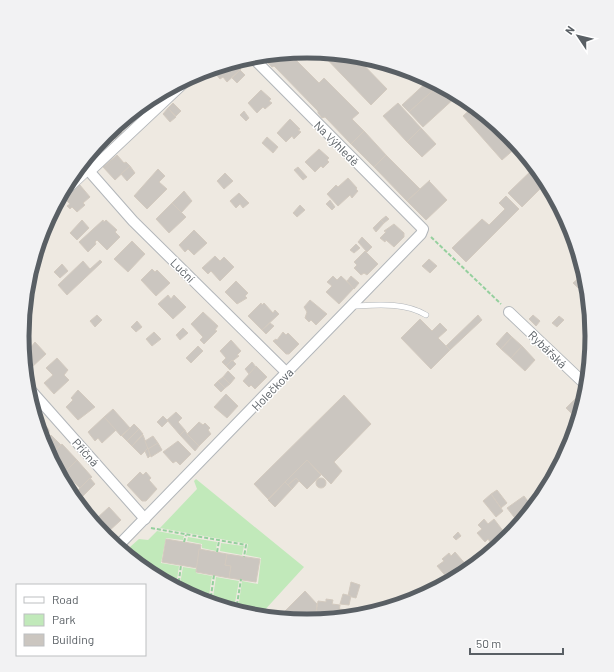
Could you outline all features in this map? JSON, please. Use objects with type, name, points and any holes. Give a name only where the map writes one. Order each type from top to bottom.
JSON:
[{"type":"street","name":"Na Výhledě","points":[[257,62],[423,229]]},
{"type":"street","points":[[90,171],[172,93]]},
{"type":"street","name":"Luční","points":[[86,167],[133,221],[287,373]]},
{"type":"street","name":"Holečkova","points":[[122,543],[421,234],[423,229]]},
{"type":"street","name":"Rybářská","points":[[509,312],[582,381]]},
{"type":"street","name":"Příčná","points":[[35,396],[141,522]]},
{"type":"lane","points":[[72,188],[90,171]]},
{"type":"lane","points":[[351,306],[384,305],[401,307],[426,315]]},
{"type":"path","points":[[423,229],[509,312]]},
{"type":"path","points":[[141,522],[186,535],[246,545],[244,557]]},
{"type":"path","points":[[184,542],[186,535]]},
{"type":"path","points":[[217,552],[219,541]]},
{"type":"path","points":[[179,582],[181,565]]},
{"type":"path","points":[[211,597],[214,575]]},
{"type":"path","points":[[237,605],[241,580]]},
{"type":"green space","points":[[196,479],[304,567],[264,611],[238,606],[242,581],[258,584],[261,558],[246,555],[248,544],[160,528],[197,489],[194,481]]},
{"type":"green space","points":[[157,531],[184,536],[183,540],[166,538],[161,563],[179,566],[177,581],[168,577],[131,551],[132,550],[130,547],[139,539],[148,540]]},
{"type":"green space","points":[[188,537],[217,542],[216,551],[202,548],[202,544],[187,541]]},
{"type":"green space","points":[[221,543],[244,546],[242,555],[220,551]]},
{"type":"green space","points":[[183,567],[196,569],[196,573],[212,576],[209,596],[180,583]]},
{"type":"green space","points":[[216,577],[239,581],[235,605],[213,597]]},
{"type":"building","points":[[298,59],[296,60],[319,83],[324,78],[359,113],[352,119],[364,131],[351,144],[325,117],[322,118],[318,111],[274,66],[272,67],[267,62],[271,60]]},
{"type":"building","points":[[327,59],[362,63],[387,89],[371,105]]},
{"type":"building","points":[[238,66],[241,69],[227,82],[223,77],[220,79],[216,74]]},
{"type":"building","points":[[240,70],[245,75],[237,83],[232,78]]},
{"type":"building","points":[[424,84],[434,89],[409,112],[402,105]]},
{"type":"building","points":[[434,89],[453,100],[423,127],[409,112]]},
{"type":"building","points":[[261,90],[271,99],[269,101],[272,103],[265,109],[263,107],[257,113],[248,103]]},
{"type":"building","points":[[173,103],[181,111],[176,116],[168,108]]},
{"type":"building","points":[[398,103],[421,128],[407,142],[383,116]]},
{"type":"building","points":[[168,108],[176,117],[170,122],[163,114]]},
{"type":"building","points":[[469,110],[476,115],[504,139],[513,150],[502,160],[463,116]]},
{"type":"building","points":[[244,111],[249,118],[246,121],[240,115]]},
{"type":"building","points":[[290,119],[301,132],[294,139],[292,136],[286,142],[277,133]]},
{"type":"building","points":[[421,128],[436,144],[422,157],[407,142]]},
{"type":"building","points":[[120,130],[123,134],[116,140],[113,137]]},
{"type":"building","points":[[364,131],[386,155],[374,167],[351,144]]},
{"type":"building","points":[[267,137],[278,147],[273,153],[262,143]]},
{"type":"building","points":[[319,149],[329,158],[327,160],[329,162],[323,168],[321,166],[315,172],[305,162]]},
{"type":"building","points":[[117,155],[124,163],[126,162],[130,166],[115,180],[103,167]]},
{"type":"building","points":[[386,155],[420,189],[407,201],[374,167]]},
{"type":"building","points":[[130,166],[135,173],[127,181],[121,174]]},
{"type":"building","points":[[298,167],[307,177],[303,180],[294,170]]},
{"type":"building","points":[[158,169],[165,176],[159,182],[167,189],[147,209],[134,196]]},
{"type":"building","points":[[531,171],[542,187],[522,207],[508,193]]},
{"type":"building","points":[[225,173],[233,181],[224,189],[217,181]]},
{"type":"building","points":[[348,178],[358,191],[352,198],[350,195],[338,206],[327,194],[336,185],[338,187]]},
{"type":"building","points":[[430,180],[429,181],[447,200],[426,220],[407,201]]},
{"type":"building","points":[[79,184],[90,197],[83,203],[85,205],[77,212],[72,207],[70,209],[67,206],[70,204],[65,199]]},
{"type":"building","points":[[184,191],[192,201],[181,213],[172,203]]},
{"type":"building","points":[[239,193],[249,203],[243,208],[240,204],[236,208],[230,201]]},
{"type":"building","points":[[506,196],[519,209],[466,262],[452,248],[482,219],[489,225],[505,209],[499,203]]},
{"type":"building","points":[[330,200],[335,207],[332,210],[326,204]]},
{"type":"building","points":[[172,203],[186,217],[169,233],[156,219]]},
{"type":"building","points":[[300,205],[305,210],[297,217],[293,213]]},
{"type":"building","points":[[386,216],[389,219],[384,223],[381,220]]},
{"type":"building","points":[[82,220],[89,228],[77,240],[70,233]]},
{"type":"building","points":[[103,220],[104,222],[106,220],[117,230],[115,232],[120,237],[107,250],[97,240],[95,242],[96,244],[88,252],[79,242]]},
{"type":"building","points":[[381,220],[384,223],[376,232],[373,228]]},
{"type":"building","points":[[394,224],[404,233],[404,237],[394,247],[386,240],[385,242],[380,238],[386,232],[384,231]]},
{"type":"building","points":[[194,230],[207,243],[194,255],[188,249],[185,252],[179,245]]},
{"type":"building","points":[[362,237],[372,247],[367,252],[358,242]]},
{"type":"building","points":[[132,241],[145,254],[128,272],[114,259]]},
{"type":"building","points":[[356,244],[360,248],[354,253],[350,250]]},
{"type":"building","points":[[365,251],[378,264],[367,275],[364,273],[361,275],[354,268],[357,265],[354,262]]},
{"type":"building","points":[[215,256],[220,261],[224,257],[234,267],[220,281],[211,271],[208,274],[202,268]]},
{"type":"building","points":[[429,259],[437,266],[430,273],[422,266]]},
{"type":"building","points":[[100,260],[102,262],[67,295],[58,285],[83,261],[90,269]]},
{"type":"building","points":[[62,264],[68,271],[60,278],[54,272]]},
{"type":"building","points":[[152,269],[155,272],[157,270],[170,283],[156,296],[141,280]]},
{"type":"building","points":[[333,276],[337,280],[341,276],[354,288],[339,304],[326,292],[332,286],[327,282]]},
{"type":"building","points":[[351,276],[359,283],[354,289],[347,281]]},
{"type":"building","points":[[579,278],[580,285],[578,288],[573,283]]},
{"type":"building","points":[[236,281],[248,293],[245,296],[247,298],[237,304],[225,292]]},
{"type":"building","points":[[168,295],[171,299],[174,295],[186,307],[173,319],[158,304]]},
{"type":"building","points":[[310,300],[327,314],[316,325],[311,320],[309,322],[305,318],[307,312],[304,307]]},
{"type":"building","points":[[261,303],[262,305],[264,303],[273,313],[275,310],[279,314],[262,330],[248,316]]},
{"type":"building","points":[[203,312],[218,326],[215,330],[217,331],[204,344],[200,340],[203,337],[191,324]]},
{"type":"building","points":[[97,315],[102,320],[95,327],[90,321]]},
{"type":"building","points":[[478,315],[482,320],[450,350],[446,346]]},
{"type":"building","points":[[533,315],[540,321],[536,326],[529,319]]},
{"type":"building","points":[[559,316],[564,320],[557,327],[552,323]]},
{"type":"building","points":[[420,319],[432,331],[440,323],[447,330],[438,338],[450,350],[431,369],[401,338]]},
{"type":"building","points":[[137,321],[142,327],[136,332],[131,327]]},
{"type":"building","points":[[270,323],[274,326],[266,334],[262,330]]},
{"type":"building","points":[[183,328],[188,333],[180,340],[176,335]]},
{"type":"building","points":[[154,332],[161,339],[152,346],[146,339]]},
{"type":"building","points":[[283,332],[286,335],[288,333],[299,344],[289,354],[286,354],[273,341],[276,339],[277,340]]},
{"type":"building","points":[[507,332],[512,337],[501,349],[496,344]]},
{"type":"building","points":[[512,337],[522,346],[511,358],[501,349]]},
{"type":"building","points":[[231,340],[241,351],[237,355],[239,356],[226,366],[222,362],[226,358],[220,351]]},
{"type":"building","points":[[35,342],[46,354],[31,368],[30,346],[31,347]]},
{"type":"building","points":[[198,346],[203,351],[191,363],[186,358]]},
{"type":"building","points":[[522,346],[535,360],[525,371],[511,358]]},
{"type":"building","points":[[57,358],[68,370],[64,375],[69,380],[54,394],[44,383],[53,375],[46,368]]},
{"type":"building","points":[[232,360],[236,364],[230,370],[226,366]]},
{"type":"building","points":[[252,362],[256,367],[249,374],[245,369]]},
{"type":"building","points":[[256,366],[267,377],[255,389],[251,385],[249,387],[243,381]]},
{"type":"building","points":[[228,371],[235,378],[230,384],[223,377]]},
{"type":"building","points":[[223,377],[230,384],[225,388],[218,381]]},
{"type":"building","points":[[218,381],[225,388],[221,392],[214,385]]},
{"type":"building","points":[[78,390],[95,407],[78,420],[66,407],[73,400],[71,398]]},
{"type":"building","points":[[226,394],[238,406],[227,418],[214,407]]},
{"type":"building","points":[[344,395],[371,424],[334,462],[342,471],[331,484],[307,460],[268,499],[254,484]]},
{"type":"building","points":[[577,397],[578,398],[576,407],[571,413],[566,408]]},
{"type":"building","points":[[576,407],[573,415],[571,413]]},
{"type":"building","points":[[113,409],[130,428],[121,436],[104,417]]},
{"type":"building","points":[[176,412],[182,418],[178,422],[185,430],[180,435],[167,420]]},
{"type":"building","points":[[163,416],[168,421],[162,427],[157,422]]},
{"type":"building","points":[[104,417],[116,430],[102,443],[98,438],[95,441],[88,432]]},
{"type":"building","points":[[43,422],[49,430],[47,435]]},
{"type":"building","points":[[199,422],[203,425],[205,423],[210,428],[208,430],[211,434],[199,446],[187,434]]},
{"type":"building","points":[[134,424],[139,429],[127,441],[122,436]]},
{"type":"building","points":[[139,429],[143,434],[132,446],[127,441]]},
{"type":"building","points":[[185,430],[199,446],[195,451],[180,435]]},
{"type":"building","points":[[51,435],[56,440],[51,445],[48,438]]},
{"type":"building","points":[[143,435],[148,448],[141,455],[132,446]]},
{"type":"building","points":[[153,436],[158,443],[148,449],[145,441]]},
{"type":"building","points":[[56,440],[61,445],[54,451],[51,445]]},
{"type":"building","points":[[178,441],[191,454],[180,465],[176,461],[173,463],[163,452]]},
{"type":"building","points":[[158,443],[162,450],[151,457],[148,449]]},
{"type":"building","points":[[62,444],[77,460],[65,472],[54,451]]},
{"type":"building","points":[[148,448],[150,456],[148,458],[145,451]]},
{"type":"building","points":[[77,460],[92,477],[80,488],[73,481],[71,483],[65,472]]},
{"type":"building","points":[[307,460],[321,475],[307,489],[296,478],[288,485],[285,482]]},
{"type":"building","points":[[140,472],[143,475],[146,472],[151,478],[149,480],[157,489],[146,501],[142,501],[127,485]]},
{"type":"building","points":[[90,478],[95,484],[82,497],[77,491]]},
{"type":"building","points":[[296,478],[299,481],[292,489],[288,485]]},
{"type":"building","points":[[319,478],[323,478],[326,483],[323,488],[319,488],[316,485],[316,481]]},
{"type":"building","points":[[285,482],[292,489],[275,507],[268,500]]},
{"type":"building","points":[[497,490],[507,503],[501,508],[491,494]]},
{"type":"building","points":[[491,494],[503,511],[496,517],[483,501]]},
{"type":"building","points":[[524,496],[529,503],[518,516],[517,515],[514,517],[507,508]]},
{"type":"building","points":[[109,507],[121,520],[109,531],[97,518]]},
{"type":"building","points":[[484,519],[488,524],[494,519],[504,533],[491,544],[488,539],[485,542],[477,533],[482,529],[478,525]]},
{"type":"building","points":[[458,532],[461,536],[456,540],[453,537]]},
{"type":"building","points":[[166,539],[201,545],[197,568],[162,562]]},
{"type":"building","points":[[199,549],[227,554],[225,565],[231,566],[229,578],[196,572]]},
{"type":"building","points":[[455,552],[465,564],[446,577],[437,566],[444,561],[442,559],[449,553],[451,556]]},
{"type":"building","points":[[227,554],[260,559],[256,582],[229,578],[231,566],[225,565]]},
{"type":"building","points":[[351,582],[360,585],[356,598],[348,596]]},
{"type":"building","points":[[305,591],[317,604],[316,614],[284,612]]},
{"type":"building","points":[[343,594],[351,596],[349,605],[340,604]]},
{"type":"building","points":[[326,599],[333,600],[332,604],[340,605],[339,612],[316,613],[318,601],[326,602]]},
{"type":"building","points":[[339,609],[351,611],[343,612],[339,612]]}]
